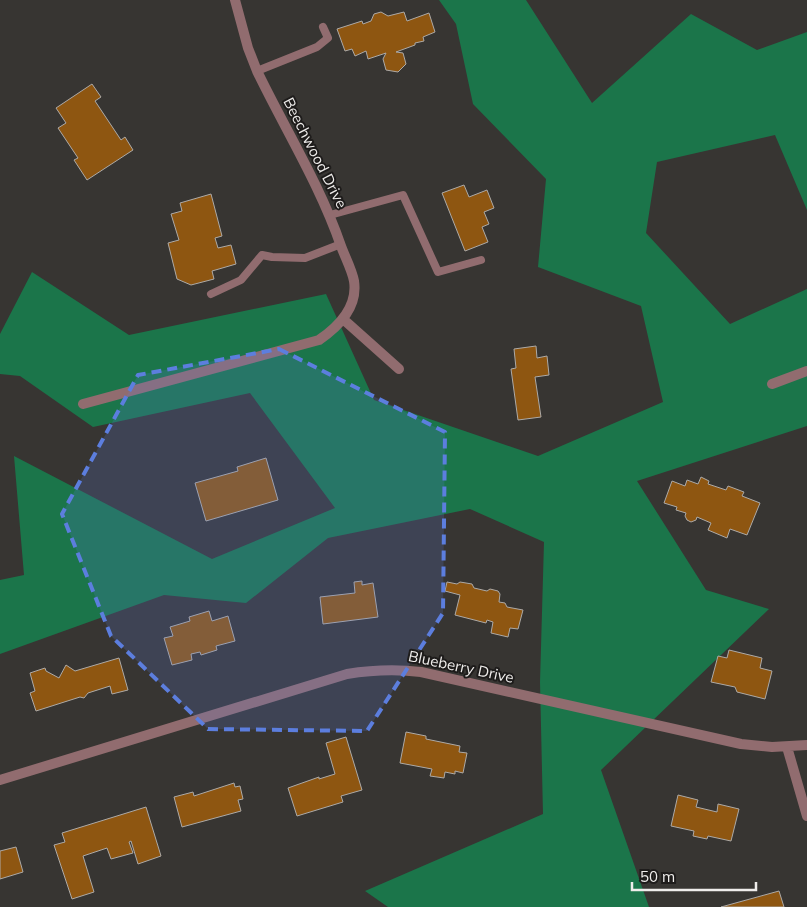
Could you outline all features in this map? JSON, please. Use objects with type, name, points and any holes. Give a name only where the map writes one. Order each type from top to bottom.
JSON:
[{"type":"street","name":"Beechwood Drive","points":[[83,404],[319,340],[332,331],[343,319],[353,296],[354,282],[330,214],[257,71],[248,48],[235,0]]},
{"type":"street","points":[[343,319],[399,369]]},
{"type":"street","points":[[772,384],[807,371]]},
{"type":"street","name":"Blueberry Drive","points":[[0,780],[347,674],[371,670],[396,669],[421,672],[741,744],[788,747],[807,745]]},
{"type":"street","points":[[788,747],[807,816]]},
{"type":"lane","points":[[257,71],[316,47],[328,38],[323,27]]},
{"type":"lane","points":[[330,214],[403,195],[438,272],[481,260]]},
{"type":"lane","points":[[211,294],[241,280],[262,255],[305,258],[340,244]]},
{"type":"highlighted area","points":[[279,349],[445,432],[443,613],[367,731],[208,729],[111,636],[62,514],[138,375]]},
{"type":"green space","points":[[439,0],[526,0],[592,103],[691,14],[757,50],[807,32],[807,210],[775,135],[657,162],[646,233],[730,324],[807,289],[807,426],[637,481],[706,590],[769,609],[601,770],[649,907],[388,907],[365,891],[543,814],[540,682],[544,542],[470,509],[328,538],[246,603],[164,595],[0,654],[0,580],[24,575],[14,456],[212,559],[335,508],[250,393],[93,427],[20,376],[0,374],[0,334],[32,272],[129,335],[326,294],[374,400],[538,456],[663,402],[641,306],[538,267],[546,179],[473,104],[456,24]]},
{"type":"building","points":[[381,12],[388,16],[404,12],[407,21],[429,13],[435,32],[423,37],[424,41],[396,52],[403,53],[406,64],[398,72],[386,70],[383,59],[386,53],[368,59],[366,51],[355,56],[352,49],[345,51],[337,29],[362,21],[363,24],[371,21],[374,14]]},
{"type":"building","points":[[92,84],[101,97],[95,101],[121,140],[125,137],[133,150],[87,180],[74,160],[78,158],[58,128],[66,123],[56,108]]},
{"type":"building","points":[[464,185],[469,197],[487,190],[494,208],[484,212],[489,224],[482,227],[488,242],[465,251],[442,193]]},
{"type":"building","points":[[211,194],[222,236],[215,238],[218,248],[231,245],[236,264],[212,271],[214,279],[191,285],[177,279],[168,243],[179,240],[171,214],[182,211],[180,203]]},
{"type":"building","points":[[536,346],[537,358],[547,356],[549,375],[535,377],[541,417],[518,420],[511,369],[516,368],[514,349]]},
{"type":"building","points":[[266,458],[278,500],[206,521],[195,483],[238,471],[237,467]]},
{"type":"building","points":[[701,477],[709,481],[708,484],[726,490],[728,486],[744,492],[742,496],[760,503],[747,535],[730,529],[727,538],[708,530],[711,523],[697,517],[696,520],[691,522],[687,520],[686,513],[676,510],[677,507],[664,503],[672,481],[685,486],[687,480],[698,484]]},
{"type":"building","points":[[362,581],[362,585],[373,583],[378,617],[323,624],[320,597],[355,593],[354,582]]},
{"type":"building","points":[[447,582],[472,584],[474,588],[498,591],[500,594],[499,602],[505,603],[507,607],[523,610],[518,629],[510,628],[508,637],[491,633],[493,622],[487,620],[486,623],[455,615],[460,595],[445,591]]},
{"type":"building","points":[[209,611],[212,621],[228,616],[235,641],[216,646],[217,650],[201,655],[200,652],[191,654],[192,660],[172,665],[164,638],[173,636],[170,627],[190,621],[189,617]]},
{"type":"building","points":[[729,650],[762,658],[760,668],[772,671],[765,699],[737,692],[735,687],[711,682],[718,656],[727,658]]},
{"type":"building","points":[[119,658],[128,690],[112,694],[110,686],[88,693],[84,698],[80,697],[36,711],[30,693],[35,691],[30,673],[45,668],[46,671],[59,678],[66,665],[75,671]]},
{"type":"building","points":[[406,732],[426,736],[426,739],[460,746],[459,752],[467,753],[463,773],[455,771],[455,774],[445,772],[444,778],[430,776],[432,769],[400,763]]},
{"type":"building","points":[[346,737],[362,790],[341,796],[343,802],[297,816],[288,788],[319,777],[319,779],[335,774],[326,743]]},
{"type":"building","points":[[234,783],[235,787],[240,786],[243,799],[238,800],[241,811],[182,827],[174,797],[193,792],[194,796]]},
{"type":"building","points":[[678,795],[698,800],[696,807],[717,812],[718,804],[739,809],[731,841],[708,836],[707,839],[693,836],[694,831],[671,826]]},
{"type":"building","points":[[146,807],[161,856],[138,864],[131,841],[129,842],[133,853],[111,859],[107,848],[83,856],[94,892],[72,899],[54,845],[65,842],[62,833]]},
{"type":"building","points":[[16,847],[23,872],[0,879],[0,851]]},
{"type":"building","points":[[779,891],[784,907],[721,907]]}]
